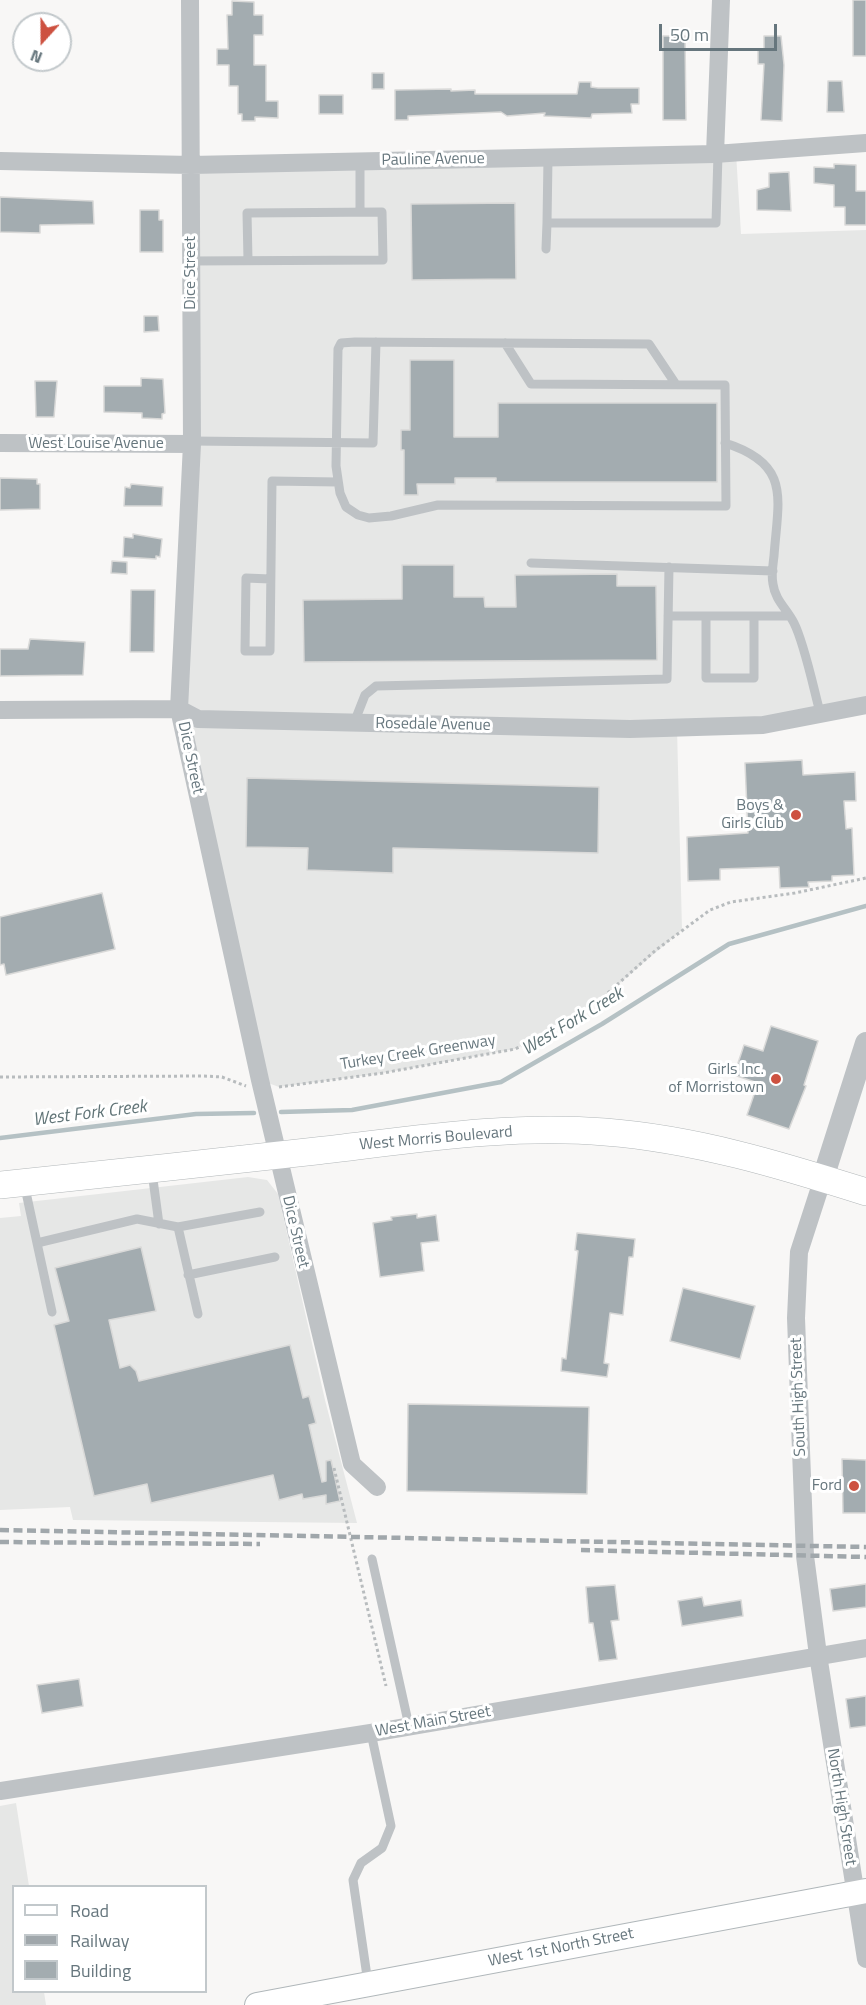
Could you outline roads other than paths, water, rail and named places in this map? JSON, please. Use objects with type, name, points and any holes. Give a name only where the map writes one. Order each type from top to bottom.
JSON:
[{"type":"main road","name":"West Morris Boulevard","points":[[12,1184],[505,1131],[604,1131],[671,1140],[717,1150],[823,1178],[866,1192]]},
{"type":"main road","name":"West 1st North Street","points":[[257,2005],[860,1892]]},
{"type":"street","name":"Dice Street","points":[[190,0],[192,442],[179,709],[307,1286],[352,1464],[377,1487]]},
{"type":"street","points":[[717,154],[721,0]]},
{"type":"street","name":"Pauline Avenue","points":[[0,161],[191,165],[360,162],[717,154],[866,143]]},
{"type":"street","name":"West Louise Avenue","points":[[0,443],[192,442]]},
{"type":"street","name":"Rosedale Avenue","points":[[0,710],[179,709],[198,719],[630,729],[763,725],[820,716],[866,705]]},
{"type":"street","points":[[823,1178],[866,1043]]},
{"type":"street","name":"South High Street","points":[[818,1655],[805,1556],[796,1318],[799,1252],[823,1178]]},
{"type":"street","name":"West Main Street","points":[[0,1791],[371,1733],[866,1648]]},
{"type":"street","name":"North High Street","points":[[818,1655],[860,1892],[866,1959]]},
{"type":"lane","points":[[547,223],[716,223],[717,154]]},
{"type":"lane","points":[[546,249],[548,158]]},
{"type":"lane","points":[[360,162],[360,212]]},
{"type":"lane","points":[[191,261],[383,260],[382,212],[247,213],[248,260]]},
{"type":"lane","points":[[192,442],[373,442],[376,342]]},
{"type":"lane","points":[[505,343],[531,384],[725,385],[726,506],[438,505],[369,518],[346,507],[338,482],[338,349],[341,343],[376,342],[649,344],[675,383]]},
{"type":"lane","points":[[725,443],[743,449],[762,460],[776,479],[778,496],[772,583],[780,604],[795,624],[820,716]]},
{"type":"lane","points":[[270,579],[246,579],[245,651],[270,651],[272,481],[338,482]]},
{"type":"lane","points":[[531,562],[773,571]]},
{"type":"lane","points":[[354,723],[365,695],[376,686],[667,679],[669,567]]},
{"type":"lane","points":[[668,616],[789,616]]},
{"type":"lane","points":[[706,616],[706,678],[754,678],[754,616]]},
{"type":"lane","points":[[152,1169],[159,1224]]},
{"type":"lane","points":[[12,1184],[37,1243],[52,1312]]},
{"type":"lane","points":[[37,1243],[137,1219],[178,1227],[260,1212]]},
{"type":"lane","points":[[178,1227],[198,1314]]},
{"type":"lane","points":[[188,1275],[275,1257]]},
{"type":"lane","points":[[372,1559],[409,1726]]},
{"type":"lane","points":[[368,1984],[353,1880],[361,1863],[382,1848],[391,1826],[371,1733]]},
{"type":"waterway","name":"West Fork Creek","points":[[281,1112],[352,1110],[501,1082],[602,1024],[729,944],[866,906]]},
{"type":"waterway","name":"West Fork Creek","points":[[0,1138],[196,1114],[254,1113]]},
{"type":"railway","points":[[0,1530],[866,1547]]},
{"type":"railway","points":[[0,1542],[260,1544]]},
{"type":"railway","points":[[581,1550],[866,1557]]},
{"type":"place","name":"Boys & Girls Club","points":[[796,815]]},
{"type":"place","name":"Girls Inc. of Morristown","points":[[776,1079]]},
{"type":"place","name":"Ford","points":[[854,1486]]}]
